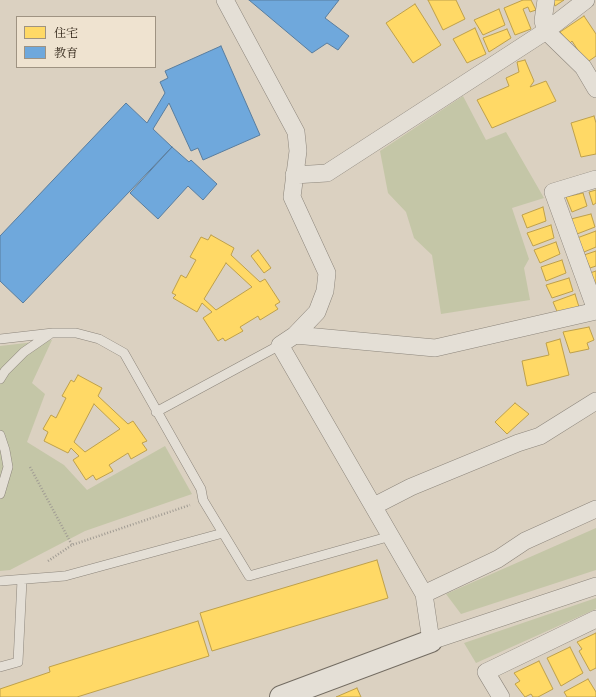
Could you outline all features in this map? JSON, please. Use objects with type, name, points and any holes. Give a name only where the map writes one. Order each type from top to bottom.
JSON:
[{"type":"street","points":[[225,0],[296,132],[298,151],[292,197],[328,273],[325,291],[317,312],[295,335],[280,345],[424,594],[431,641]]},
{"type":"street","points":[[546,0],[543,21],[546,32],[583,67],[596,89]]},
{"type":"street","points":[[294,175],[327,172],[546,32],[586,0]]},
{"type":"street","points":[[295,335],[435,348],[596,311],[553,192],[596,179]]},
{"type":"street","points":[[374,506],[411,487],[518,443],[540,436],[596,401]]},
{"type":"street","points":[[424,594],[498,559],[525,541],[596,509]]},
{"type":"street","points":[[281,697],[431,641],[596,586]]},
{"type":"street","points":[[501,697],[486,672],[596,619]]},
{"type":"lane","points":[[0,380],[5,371],[24,352],[53,332]]},
{"type":"lane","points":[[0,339],[53,332],[76,333],[99,340],[124,353],[156,412],[201,489],[203,500],[249,576],[391,536]]},
{"type":"lane","points":[[156,412],[280,345]]},
{"type":"lane","points":[[0,435],[5,450],[8,467],[0,494]]},
{"type":"lane","points":[[0,581],[65,576],[223,533]]},
{"type":"lane","points":[[0,667],[18,662],[22,580]]},
{"type":"path","points":[[30,467],[72,545]]},
{"type":"path","points":[[22,580],[72,545],[203,500]]},
{"type":"green space","points":[[463,96],[486,140],[506,132],[544,198],[512,208],[529,259],[524,268],[530,300],[441,314],[432,255],[414,238],[406,212],[388,193],[380,151]]},
{"type":"green space","points":[[52,340],[32,383],[45,394],[27,442],[64,465],[87,490],[165,446],[192,494],[85,531],[10,570],[0,571],[0,346]]},
{"type":"green space","points":[[596,528],[596,570],[461,614],[446,594]]},
{"type":"green space","points":[[596,598],[596,609],[476,663],[464,643]]},
{"type":"building: 住宅","points":[[428,0],[456,0],[465,19],[443,30]]},
{"type":"building: 住宅","points":[[523,0],[531,0],[536,10],[530,12],[528,7],[523,9],[531,29],[515,35],[504,8]]},
{"type":"building: 住宅","points":[[553,0],[564,0],[555,6]]},
{"type":"building: 住宅","points":[[415,4],[441,45],[413,63],[386,23]]},
{"type":"building: 住宅","points":[[499,9],[505,25],[483,35],[474,20]]},
{"type":"building: 住宅","points":[[584,16],[596,34],[596,56],[586,63],[572,41],[569,44],[560,32]]},
{"type":"building: 住宅","points":[[475,28],[486,54],[467,63],[453,39]]},
{"type":"building: 住宅","points":[[507,29],[511,38],[489,52],[483,38]]},
{"type":"building: 住宅","points":[[525,60],[534,81],[530,87],[546,81],[556,101],[492,128],[477,100],[509,86],[506,78],[519,72],[517,62]]},
{"type":"building: 住宅","points":[[594,116],[596,123],[596,154],[581,157],[571,123]]},
{"type":"building: 住宅","points":[[596,190],[596,203],[593,205],[589,192]]},
{"type":"building: 住宅","points":[[583,193],[587,206],[572,212],[566,197]]},
{"type":"building: 住宅","points":[[543,207],[546,221],[527,228],[522,215]]},
{"type":"building: 住宅","points":[[591,214],[595,227],[577,234],[571,219]]},
{"type":"building: 住宅","points":[[551,225],[554,238],[533,246],[527,233]]},
{"type":"building: 住宅","points":[[596,231],[596,247],[584,252],[577,238]]},
{"type":"building: 住宅","points":[[211,235],[234,248],[231,255],[260,282],[265,279],[280,302],[275,305],[278,309],[260,320],[258,316],[240,327],[243,331],[225,341],[223,338],[218,341],[203,318],[212,312],[202,303],[197,312],[173,298],[176,295],[172,293],[181,275],[186,278],[196,260],[190,257],[201,237],[208,240]],"holes":[[[226,263],[252,287],[216,310],[204,299]]]},
{"type":"building: 住宅","points":[[556,242],[560,254],[540,263],[534,250]]},
{"type":"building: 住宅","points":[[258,250],[271,268],[264,273],[251,256]]},
{"type":"building: 住宅","points":[[596,251],[596,266],[590,268],[584,255]]},
{"type":"building: 住宅","points":[[562,260],[566,273],[546,281],[541,267]]},
{"type":"building: 住宅","points":[[596,271],[596,286],[590,273]]},
{"type":"building: 住宅","points":[[569,278],[573,291],[552,298],[546,285]]},
{"type":"building: 住宅","points":[[575,294],[579,307],[559,316],[553,302]]},
{"type":"building: 住宅","points":[[589,327],[594,340],[587,343],[589,349],[570,353],[563,332]]},
{"type":"building: 住宅","points":[[560,339],[569,375],[527,386],[522,361],[549,355],[546,343]]},
{"type":"building: 住宅","points":[[78,375],[102,388],[98,396],[128,424],[133,421],[147,441],[142,443],[147,450],[131,459],[128,453],[109,465],[113,471],[96,480],[93,475],[86,480],[73,460],[79,456],[71,448],[68,453],[44,441],[48,432],[43,429],[51,415],[56,418],[66,398],[62,396],[71,380],[74,382]],"holes":[[[94,404],[120,429],[85,452],[74,442]]]},
{"type":"building: 住宅","points":[[515,403],[529,414],[507,434],[495,422]]},
{"type":"building: 住宅","points":[[377,560],[388,598],[212,651],[200,613]]},
{"type":"building: 住宅","points":[[198,621],[209,656],[77,697],[0,697],[0,689],[50,672],[49,667]]},
{"type":"building: 住宅","points":[[596,633],[596,668],[590,671],[579,651],[582,649],[577,642]]},
{"type":"building: 住宅","points":[[570,647],[583,673],[561,686],[547,658]]},
{"type":"building: 住宅","points":[[539,661],[553,689],[538,697],[533,697],[531,694],[525,697],[515,684],[520,681],[514,673]]},
{"type":"building: 住宅","points":[[588,679],[596,692],[596,697],[567,697],[564,692]]},
{"type":"building: 住宅","points":[[357,688],[361,697],[336,697]]},
{"type":"building: 教育","points":[[249,0],[339,0],[325,18],[349,36],[338,50],[327,43],[312,53]]},
{"type":"building: 教育","points":[[221,46],[260,135],[203,160],[198,148],[191,151],[169,103],[153,129],[172,147],[23,303],[0,281],[0,236],[126,103],[147,123],[165,93],[160,82],[168,78],[165,71]]},
{"type":"building: 教育","points":[[172,147],[189,162],[191,160],[217,184],[203,200],[188,186],[158,219],[130,193]]}]
